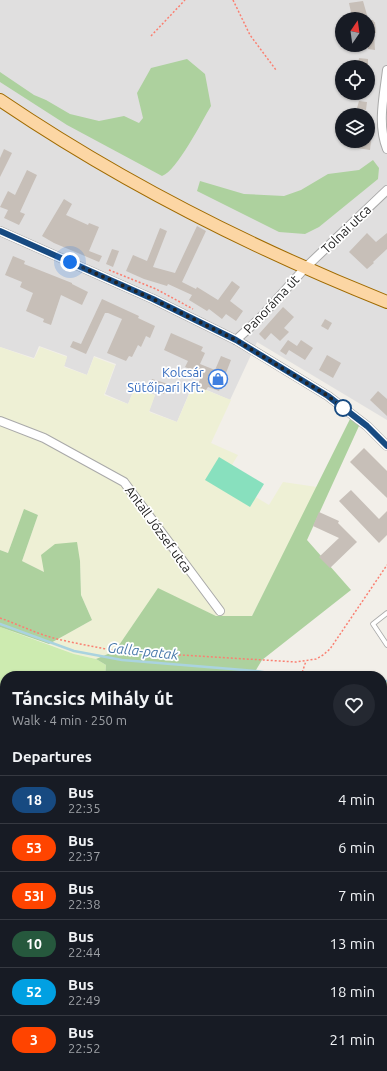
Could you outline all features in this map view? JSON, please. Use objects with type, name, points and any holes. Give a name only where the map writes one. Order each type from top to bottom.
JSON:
[{"type":"main road","points":[[0,100],[80,150],[167,200],[237,236],[305,268],[387,302]]},
{"type":"street","points":[[387,70],[382,120],[387,149]]},
{"type":"street","name":"Tolnai utca","points":[[305,268],[387,190]]},
{"type":"street","points":[[0,231],[153,299],[236,340],[328,396],[367,426],[387,446]]},
{"type":"street","name":"Panoráma út","points":[[236,340],[260,318],[305,268]]},
{"type":"street","name":"Antall József utca","points":[[0,421],[44,438],[124,482],[220,611]]},
{"type":"lane","points":[[387,613],[373,624],[387,645]]},
{"type":"path","points":[[151,36],[185,0]]},
{"type":"path","points":[[234,0],[250,35],[276,70]]},
{"type":"path","points":[[0,618],[50,637],[114,651],[278,662],[306,661],[323,655],[330,649],[387,565]]},
{"type":"path","points":[[303,671],[306,661]]},
{"type":"shaded area","points":[[0,0],[387,0],[387,420],[257,342],[230,400],[193,384],[177,422],[149,411],[155,395],[135,387],[128,404],[105,394],[116,364],[94,356],[87,375],[64,366],[67,356],[39,346],[34,358],[0,347]]},
{"type":"green space","points":[[187,59],[205,74],[211,106],[182,156],[168,172],[162,176],[67,125],[0,82],[0,72],[34,95],[70,114],[99,121],[124,116],[139,123],[143,118],[137,93],[151,68]]},
{"type":"green space","points":[[373,160],[379,168],[378,179],[319,227],[305,234],[279,232],[197,191],[200,181],[244,194],[284,196],[301,190],[328,174],[359,170]]},
{"type":"green space","points":[[0,347],[34,359],[40,347],[67,357],[64,367],[87,375],[94,357],[115,365],[104,395],[128,404],[135,388],[155,395],[149,412],[177,422],[193,385],[231,400],[211,443],[238,455],[224,478],[269,505],[283,482],[317,487],[252,616],[216,616],[158,589],[115,651],[96,659],[74,654],[49,644],[92,620],[81,595],[80,561],[44,572],[22,561],[38,515],[24,510],[8,553],[0,550]]},
{"type":"green space","points":[[350,419],[359,426],[307,540],[351,590],[262,660],[256,670],[262,671],[105,671],[106,665],[96,659],[115,651],[158,588],[216,616],[252,616]]},
{"type":"green space","points":[[219,457],[264,484],[250,507],[205,480]]},
{"type":"green space","points":[[24,509],[38,515],[22,561],[44,572],[41,555],[55,544],[77,542],[80,561],[81,595],[92,620],[49,644],[0,627],[0,550],[8,553]]},
{"type":"green space","points":[[0,627],[74,654],[96,659],[106,665],[105,671],[0,671]]},
{"type":"building","points":[[363,1],[366,12],[351,12],[349,3]]},
{"type":"building","points":[[359,58],[368,59],[368,60],[359,60]]},
{"type":"building","points":[[359,101],[367,102],[366,108],[357,108]]},
{"type":"building","points":[[357,148],[370,148],[370,150]]},
{"type":"building","points":[[4,149],[12,153],[0,177],[0,158]]},
{"type":"building","points":[[27,170],[37,175],[20,212],[25,214],[19,225],[4,218],[8,210],[0,207],[8,191],[15,195]]},
{"type":"building","points":[[64,199],[72,204],[66,215],[88,225],[89,223],[99,227],[89,251],[102,256],[99,262],[54,243],[42,236]]},
{"type":"building","points":[[197,226],[206,231],[182,282],[196,289],[197,287],[218,300],[232,281],[240,287],[230,301],[243,311],[236,321],[226,314],[222,319],[209,309],[207,311],[189,300],[192,295],[168,284],[167,286],[144,279],[126,271],[133,255],[147,261],[160,228],[167,231],[153,267],[175,273]]},
{"type":"building","points":[[367,233],[376,242],[387,233],[387,249],[367,269],[349,252]]},
{"type":"building","points":[[112,249],[119,251],[113,267],[106,264]]},
{"type":"building","points":[[13,256],[25,261],[24,264],[72,283],[88,292],[82,305],[61,295],[51,325],[43,322],[44,319],[26,311],[33,293],[20,287],[22,282],[5,275]]},
{"type":"building","points":[[102,299],[139,316],[138,318],[155,326],[150,338],[146,336],[141,347],[138,345],[132,357],[129,356],[126,361],[107,353],[122,319],[108,313],[105,313],[86,354],[70,347],[73,341],[81,344]]},
{"type":"building","points":[[283,307],[294,317],[284,328],[289,332],[280,341],[271,333],[265,340],[259,334]]},
{"type":"building","points":[[325,319],[332,323],[328,330],[321,326]]},
{"type":"building","points":[[171,333],[203,347],[201,351],[205,353],[200,364],[215,370],[221,356],[231,360],[219,391],[208,387],[206,390],[197,387],[202,374],[185,367],[188,361],[164,350]]},
{"type":"building","points":[[288,340],[297,346],[301,340],[313,348],[305,360],[289,350],[286,355],[280,351]]},
{"type":"building","points":[[327,355],[341,363],[333,378],[319,370]]},
{"type":"building","points":[[152,379],[168,384],[164,394],[148,389]]},
{"type":"building","points":[[378,391],[387,399],[387,416],[370,400]]},
{"type":"building","points":[[364,448],[387,471],[387,498],[350,462]]},
{"type":"building","points":[[351,490],[379,519],[387,511],[387,535],[379,543],[339,501]]},
{"type":"building","points":[[319,512],[339,521],[338,523],[357,542],[330,568],[319,557],[339,538],[313,526]]},
{"type":"waterway","name":"Galla-patak","points":[[0,624],[74,651],[122,660],[256,671]]},
{"type":"bus line","name":"18","points":[[0,231],[153,299],[236,340],[328,396],[367,426],[387,446]]},
{"type":"place","name":"Kolcsár Sütőipari Kft.","points":[[218,379]]},
{"type":"route","points":[[70,262],[153,299],[236,340],[328,396],[347,411],[343,408]]}]
